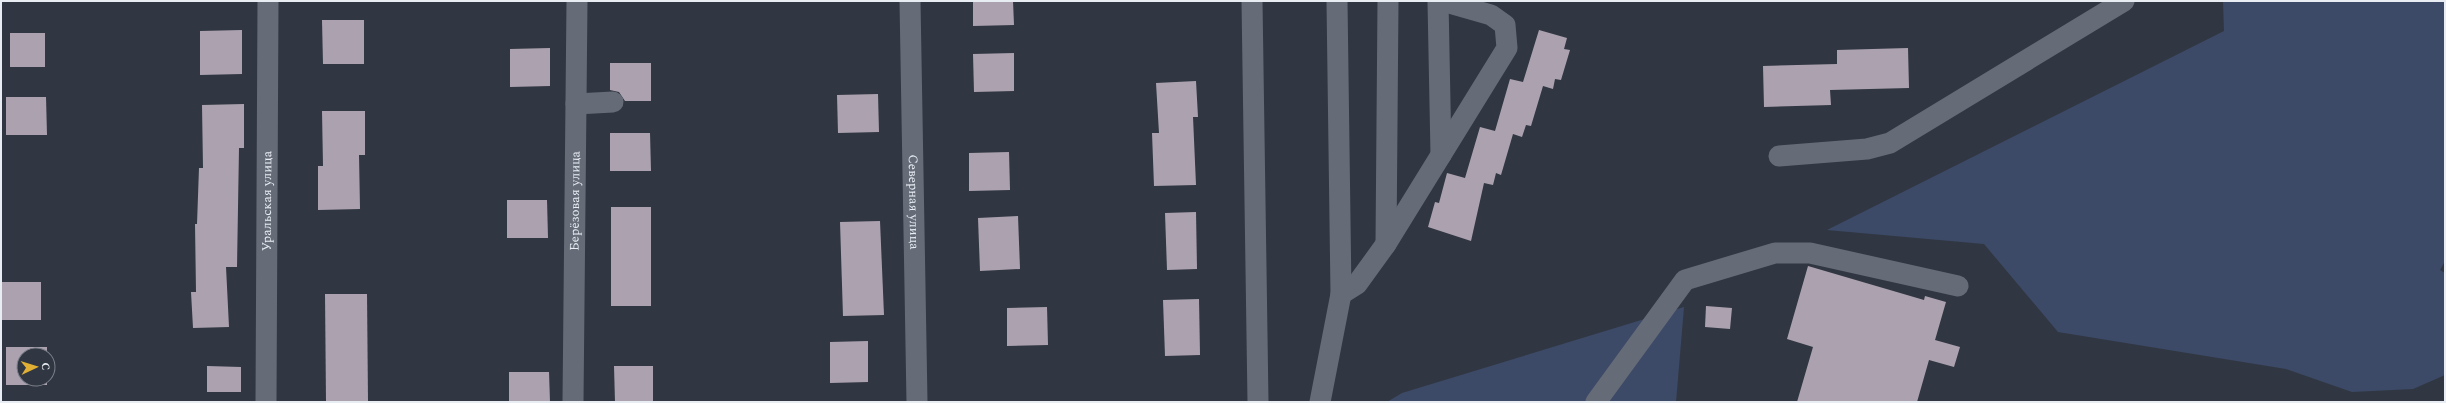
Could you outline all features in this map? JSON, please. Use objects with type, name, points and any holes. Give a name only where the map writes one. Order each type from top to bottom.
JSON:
[{"type":"street","name":"Уральская улица","points":[[266,402],[268,1]]},
{"type":"street","name":"Берёзовая улица","points":[[573,402],[577,1]]},
{"type":"street","name":"Северная улица","points":[[910,1],[917,402]]},
{"type":"street","points":[[1252,1],[1258,402]]},
{"type":"street","points":[[1320,402],[1341,294],[1337,1]]},
{"type":"street","points":[[1386,244],[1388,1]]},
{"type":"street","points":[[1438,1],[1441,155]]},
{"type":"street","points":[[1341,294],[1357,284],[1386,244],[1507,48],[1505,26],[1491,15],[1442,1]]},
{"type":"street","points":[[1779,156],[1867,149],[1890,143],[2124,1]]},
{"type":"street","points":[[576,104],[613,102]]},
{"type":"street","points":[[1596,402],[1685,280],[1775,253],[1810,253],[1958,286]]},
{"type":"shaded area","points":[[2223,1],[2445,1],[2445,261],[2440,270],[2445,273],[2445,375],[2413,389],[2352,392],[2286,369],[2058,332],[1984,244],[1827,230],[2224,31]]},
{"type":"shaded area","points":[[1684,307],[1676,402],[1387,402],[1402,393]]},
{"type":"building","points":[[973,1],[1013,1],[1014,25],[973,26]]},
{"type":"building","points":[[322,20],[364,20],[364,64],[323,64]]},
{"type":"building","points":[[242,30],[242,74],[200,75],[200,31]]},
{"type":"building","points":[[1539,30],[1567,38],[1564,49],[1570,50],[1561,80],[1555,79],[1553,89],[1543,86],[1531,126],[1526,125],[1522,137],[1513,134],[1501,175],[1496,173],[1493,185],[1484,183],[1471,241],[1428,227],[1435,202],[1439,203],[1447,173],[1465,178],[1480,127],[1495,131],[1510,79],[1523,82]]},
{"type":"building","points":[[10,33],[45,33],[45,67],[10,67]]},
{"type":"building","points":[[550,48],[550,86],[510,87],[510,49]]},
{"type":"building","points":[[1908,48],[1909,88],[1830,90],[1831,105],[1764,107],[1763,66],[1837,64],[1837,50]]},
{"type":"building","points":[[1014,53],[1014,91],[974,92],[973,54]]},
{"type":"building","points":[[610,63],[651,63],[651,101],[625,101],[619,92],[610,90]]},
{"type":"building","points":[[1196,81],[1198,117],[1193,117],[1196,185],[1154,186],[1152,133],[1159,133],[1156,83]]},
{"type":"building","points":[[878,94],[879,132],[838,133],[837,95]]},
{"type":"building","points":[[6,97],[46,97],[47,135],[6,135]]},
{"type":"building","points":[[244,104],[244,148],[239,148],[237,267],[226,267],[229,327],[193,328],[191,292],[196,292],[195,224],[197,224],[199,168],[203,168],[202,105]]},
{"type":"building","points":[[322,111],[365,111],[365,155],[359,155],[360,209],[318,210],[318,166],[323,166]]},
{"type":"building","points":[[610,133],[650,133],[651,171],[610,171]]},
{"type":"building","points":[[1009,152],[1010,190],[969,191],[969,153]]},
{"type":"building","points":[[507,200],[547,200],[548,238],[507,238]]},
{"type":"building","points":[[611,207],[651,207],[651,306],[611,306]]},
{"type":"building","points":[[1196,212],[1197,269],[1167,270],[1165,213]]},
{"type":"building","points":[[1018,216],[1020,269],[980,271],[978,218]]},
{"type":"building","points":[[880,221],[884,315],[843,316],[840,222]]},
{"type":"building","points":[[1808,266],[1924,300],[1925,296],[1946,302],[1935,340],[1960,347],[1954,367],[1929,360],[1917,402],[1797,402],[1813,347],[1787,339]]},
{"type":"building","points":[[1,282],[41,282],[41,320],[1,320]]},
{"type":"building","points":[[325,294],[367,294],[368,402],[326,402]]},
{"type":"building","points":[[1199,299],[1200,355],[1165,356],[1163,300]]},
{"type":"building","points":[[1706,306],[1732,308],[1730,329],[1705,327]]},
{"type":"building","points":[[1047,307],[1048,345],[1007,346],[1007,308]]},
{"type":"building","points":[[868,341],[868,382],[830,383],[830,342]]},
{"type":"building","points":[[6,347],[16,347],[16,385],[6,385]]},
{"type":"building","points":[[207,366],[241,367],[241,392],[207,392]]},
{"type":"building","points":[[614,366],[653,366],[653,402],[615,402]]},
{"type":"building","points":[[509,372],[549,372],[550,402],[509,402]]}]
